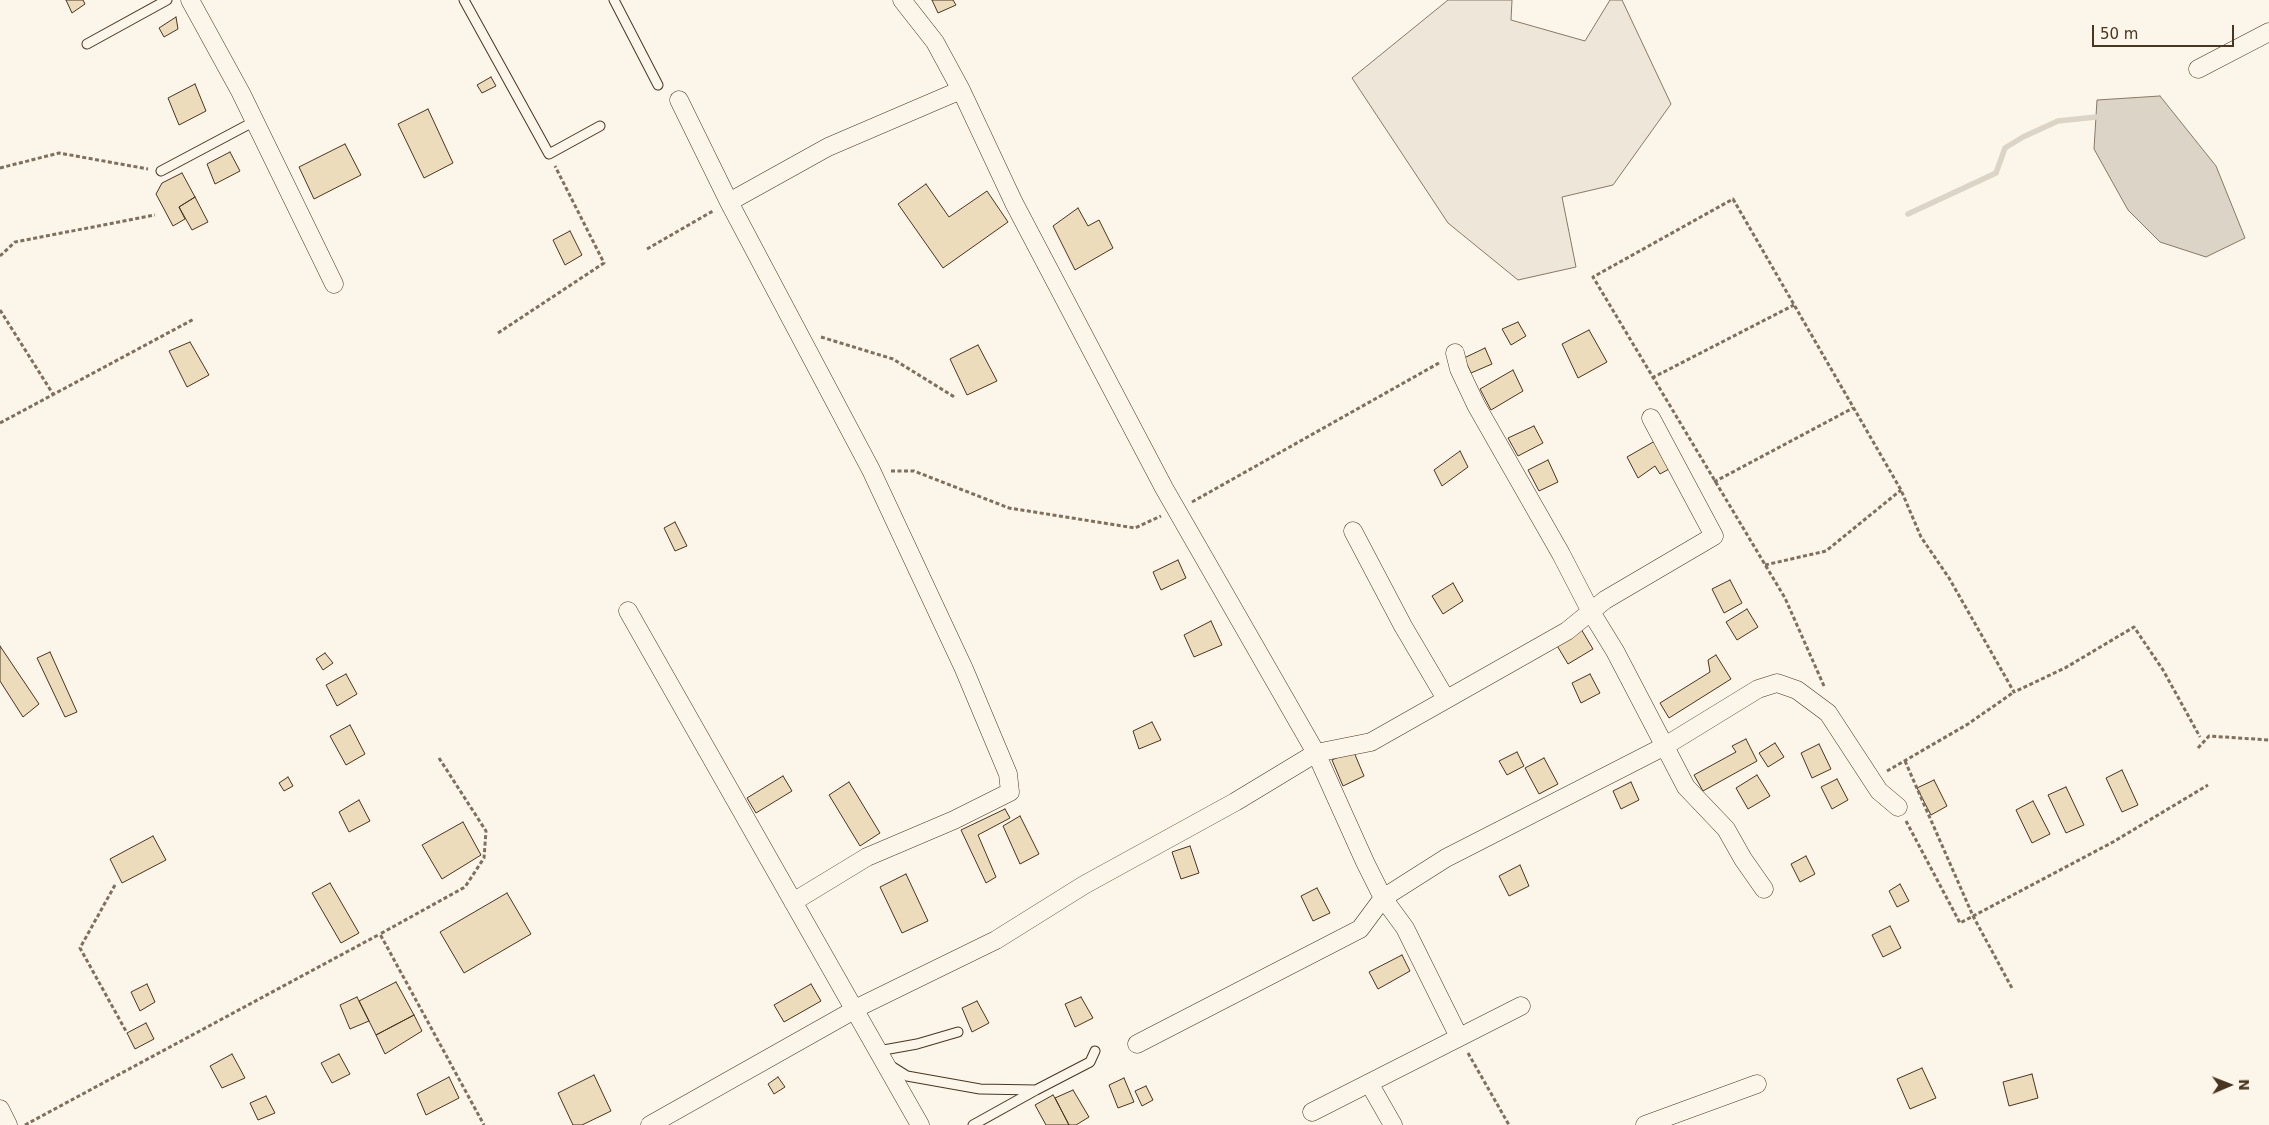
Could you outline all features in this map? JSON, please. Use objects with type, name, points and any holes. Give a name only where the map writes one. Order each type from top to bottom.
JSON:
[{"type":"street","points":[[190,0],[255,121],[334,284]]},
{"type":"street","points":[[902,0],[935,42],[962,90],[1014,204],[1160,480],[1316,753],[1383,898],[1405,928],[1459,1037]]},
{"type":"street","points":[[2198,69],[2269,32]]},
{"type":"street","points":[[729,202],[828,147],[962,90]]},
{"type":"street","points":[[679,100],[729,202],[871,470],[960,660],[1008,774],[1010,792],[954,820],[867,856],[793,902]]},
{"type":"street","points":[[1455,354],[1459,369],[1476,405],[1561,554],[1591,612],[1615,651],[1686,786],[1726,829],[1742,859],[1764,889]]},
{"type":"street","points":[[650,1125],[871,1001],[996,940],[1093,880],[1236,802],[1316,753],[1371,742],[1446,698],[1567,632],[1606,600],[1714,536],[1651,418]]},
{"type":"street","points":[[1353,531],[1403,626],[1446,698]]},
{"type":"street","points":[[628,612],[920,1125]]},
{"type":"street","points":[[1137,1044],[1360,929],[1383,898],[1446,858],[1665,746],[1758,689],[1777,683],[1797,690],[1828,713],[1879,791],[1898,806]]},
{"type":"street","points":[[1312,1112],[1521,1006]]},
{"type":"street","points":[[1369,1083],[1393,1125]]},
{"type":"street","points":[[1645,1125],[1757,1084]]},
{"type":"street","points":[[0,1110],[8,1125]]},
{"type":"lane","points":[[87,44],[167,0]]},
{"type":"lane","points":[[464,0],[549,154],[600,126]]},
{"type":"lane","points":[[614,0],[658,85]]},
{"type":"lane","points":[[161,171],[255,121]]},
{"type":"lane","points":[[881,1056],[958,1032]]},
{"type":"lane","points":[[974,1125],[1090,1062],[1095,1051]]},
{"type":"lane","points":[[881,1056],[907,1076],[980,1089],[1036,1090]]},
{"type":"path","points":[[0,168],[59,153],[161,171]]},
{"type":"path","points":[[498,333],[604,263],[549,154]]},
{"type":"path","points":[[1828,693],[1818,676],[1785,598],[1593,277],[1733,200],[1901,490],[1921,537],[1949,578],[2014,692]]},
{"type":"path","points":[[647,249],[729,202]]},
{"type":"path","points":[[0,256],[15,242],[155,215]]},
{"type":"path","points":[[1652,378],[1794,305]]},
{"type":"path","points":[[0,310],[54,394]]},
{"type":"path","points":[[0,423],[194,319]]},
{"type":"path","points":[[797,330],[893,359],[956,398]]},
{"type":"path","points":[[1714,482],[1853,408]]},
{"type":"path","points":[[1764,565],[1826,551],[1901,490]]},
{"type":"path","points":[[1881,774],[1968,724],[2014,692],[2065,668],[2134,627],[2163,670],[2200,737]]},
{"type":"path","points":[[2198,748],[2209,736],[2269,740]]},
{"type":"path","points":[[25,1125],[464,887],[484,858],[486,831],[439,758]]},
{"type":"path","points":[[1905,760],[1974,916],[2013,990]]},
{"type":"path","points":[[1898,806],[1960,923],[2113,842],[2208,785]]},
{"type":"path","points":[[115,885],[80,948],[127,1033]]},
{"type":"path","points":[[380,934],[484,1125]]},
{"type":"path","points":[[1459,1037],[1509,1125]]},
{"type":"shaded area","points":[[1448,0],[1512,0],[1511,20],[1585,41],[1610,0],[1622,0],[1671,104],[1613,185],[1562,197],[1576,267],[1518,280],[1448,223],[1352,78]]},
{"type":"shaded area","points":[[2160,96],[2216,166],[2245,238],[2206,257],[2160,242],[2128,210],[2094,149],[2097,100]]},
{"type":"building","points":[[66,0],[83,0],[85,4],[72,13]]},
{"type":"building","points":[[932,0],[953,0],[956,5],[938,13]]},
{"type":"building","points":[[176,17],[178,29],[164,37],[159,28]]},
{"type":"building","points":[[491,77],[496,86],[482,93],[477,85]]},
{"type":"building","points":[[195,84],[206,111],[179,125],[168,98]]},
{"type":"building","points":[[428,109],[453,163],[424,178],[398,124]]},
{"type":"building","points":[[345,144],[361,175],[314,199],[299,167]]},
{"type":"building","points":[[230,152],[240,171],[215,184],[207,164]]},
{"type":"building","points":[[182,173],[195,197],[179,207],[185,219],[173,226],[156,194],[162,183]]},
{"type":"building","points":[[926,184],[949,217],[987,191],[1008,222],[943,268],[898,204]]},
{"type":"building","points":[[195,197],[208,222],[192,230],[179,207]]},
{"type":"building","points":[[1078,208],[1088,226],[1099,220],[1113,248],[1075,270],[1053,226]]},
{"type":"building","points":[[570,231],[582,255],[565,265],[553,240]]},
{"type":"building","points":[[1518,322],[1526,336],[1511,345],[1502,329]]},
{"type":"building","points":[[1589,330],[1607,362],[1578,378],[1562,344]]},
{"type":"building","points":[[190,342],[209,375],[187,387],[169,351]]},
{"type":"building","points":[[978,345],[997,381],[967,395],[950,359]]},
{"type":"building","points":[[1485,348],[1492,364],[1471,373],[1464,358]]},
{"type":"building","points":[[1513,370],[1523,391],[1491,410],[1480,389]]},
{"type":"building","points":[[1534,426],[1543,443],[1518,456],[1508,438]]},
{"type":"building","points":[[1655,441],[1669,469],[1660,474],[1655,466],[1638,478],[1627,457]]},
{"type":"building","points":[[1460,451],[1468,467],[1442,486],[1434,470]]},
{"type":"building","points":[[1548,460],[1558,482],[1539,491],[1528,470]]},
{"type":"building","points":[[675,522],[687,546],[675,551],[664,528]]},
{"type":"building","points":[[1178,560],[1186,578],[1161,590],[1153,572]]},
{"type":"building","points":[[1730,580],[1742,603],[1724,613],[1712,589]]},
{"type":"building","points":[[1453,583],[1463,601],[1443,614],[1432,596]]},
{"type":"building","points":[[1747,609],[1758,627],[1737,640],[1726,622]]},
{"type":"building","points":[[1211,621],[1222,645],[1194,657],[1184,635]]},
{"type":"building","points":[[1581,629],[1593,649],[1568,664],[1556,644]]},
{"type":"building","points":[[0,646],[39,704],[23,717],[0,681]]},
{"type":"building","points":[[50,652],[77,712],[65,717],[37,658]]},
{"type":"building","points":[[325,653],[333,663],[323,670],[316,659]]},
{"type":"building","points":[[1716,655],[1731,679],[1669,718],[1660,703],[1710,672],[1708,660]]},
{"type":"building","points":[[346,674],[357,694],[337,706],[326,685]]},
{"type":"building","points":[[1590,674],[1600,693],[1581,703],[1572,683]]},
{"type":"building","points":[[1152,722],[1161,740],[1139,749],[1133,731]]},
{"type":"building","points":[[350,725],[365,754],[346,765],[330,736]]},
{"type":"building","points":[[1746,739],[1757,761],[1703,791],[1694,775],[1736,752],[1732,746]]},
{"type":"building","points":[[1775,743],[1784,757],[1768,767],[1759,753]]},
{"type":"building","points":[[1819,744],[1831,769],[1812,778],[1801,753]]},
{"type":"building","points":[[1353,750],[1364,776],[1343,786],[1332,760]]},
{"type":"building","points":[[1517,752],[1524,766],[1507,775],[1499,761]]},
{"type":"building","points":[[1544,758],[1558,784],[1539,794],[1525,768]]},
{"type":"building","points":[[2122,770],[2138,805],[2122,812],[2106,778]]},
{"type":"building","points":[[1757,775],[1770,796],[1748,809],[1736,788]]},
{"type":"building","points":[[783,776],[792,791],[756,813],[747,798]]},
{"type":"building","points":[[288,777],[293,786],[284,791],[279,783]]},
{"type":"building","points":[[1837,779],[1848,800],[1832,809],[1821,787]]},
{"type":"building","points":[[1934,780],[1947,806],[1931,815],[1917,788]]},
{"type":"building","points":[[849,782],[880,833],[860,846],[829,795]]},
{"type":"building","points":[[1631,782],[1639,800],[1621,809],[1613,791]]},
{"type":"building","points":[[2066,787],[2084,825],[2066,833],[2048,795]]},
{"type":"building","points":[[359,800],[370,821],[349,832],[339,812]]},
{"type":"building","points":[[2033,801],[2050,834],[2032,843],[2016,810]]},
{"type":"building","points":[[1005,809],[1010,818],[978,835],[996,877],[986,883],[961,830]]},
{"type":"building","points":[[1020,816],[1039,854],[1020,864],[1003,826]]},
{"type":"building","points":[[463,822],[481,855],[442,879],[422,845]]},
{"type":"building","points":[[153,836],[166,860],[122,883],[110,859]]},
{"type":"building","points":[[1190,846],[1199,873],[1181,879],[1172,852]]},
{"type":"building","points":[[1806,856],[1815,874],[1800,882],[1791,864]]},
{"type":"building","points":[[1520,865],[1529,886],[1509,896],[1499,876]]},
{"type":"building","points":[[906,874],[928,921],[902,933],[880,887]]},
{"type":"building","points":[[330,883],[359,933],[341,943],[312,893]]},
{"type":"building","points":[[1900,884],[1909,901],[1897,907],[1889,891]]},
{"type":"building","points":[[1317,888],[1330,913],[1313,921],[1301,896]]},
{"type":"building","points":[[507,893],[531,934],[464,973],[440,932]]},
{"type":"building","points":[[1890,926],[1901,948],[1883,957],[1872,935]]},
{"type":"building","points":[[1402,955],[1410,971],[1378,989],[1369,972]]},
{"type":"building","points":[[396,982],[414,1015],[376,1035],[359,1001]]},
{"type":"building","points":[[147,984],[155,1002],[140,1011],[131,992]]},
{"type":"building","points":[[811,984],[821,1001],[784,1022],[774,1005]]},
{"type":"building","points":[[357,997],[369,1021],[350,1029],[340,1005]]},
{"type":"building","points":[[1081,997],[1093,1018],[1075,1027],[1065,1004]]},
{"type":"building","points":[[977,1001],[989,1023],[972,1032],[962,1008]]},
{"type":"building","points":[[414,1015],[422,1031],[385,1054],[376,1035]]},
{"type":"building","points":[[146,1023],[154,1039],[135,1049],[127,1033]]},
{"type":"building","points":[[232,1054],[245,1078],[222,1088],[210,1066]]},
{"type":"building","points":[[339,1054],[350,1074],[332,1083],[321,1063]]},
{"type":"building","points":[[1922,1068],[1936,1098],[1910,1109],[1897,1079]]},
{"type":"building","points":[[2032,1074],[2038,1098],[2009,1106],[2003,1082]]},
{"type":"building","points":[[594,1075],[611,1111],[582,1125],[573,1125],[558,1093]]},
{"type":"building","points":[[449,1077],[459,1098],[426,1115],[417,1094]]},
{"type":"building","points":[[778,1077],[785,1087],[774,1094],[768,1084]]},
{"type":"building","points":[[1124,1078],[1134,1102],[1118,1108],[1109,1085]]},
{"type":"building","points":[[1146,1086],[1153,1100],[1142,1106],[1135,1091]]},
{"type":"building","points":[[1073,1090],[1089,1117],[1076,1125],[1069,1125],[1055,1098]]},
{"type":"building","points":[[1053,1095],[1069,1125],[1046,1125],[1035,1105]]},
{"type":"building","points":[[266,1096],[275,1113],[258,1120],[250,1103]]},
{"type":"waterway","points":[[1908,214],[1996,173],[2005,148],[2023,137],[2058,121],[2096,117]]}]
